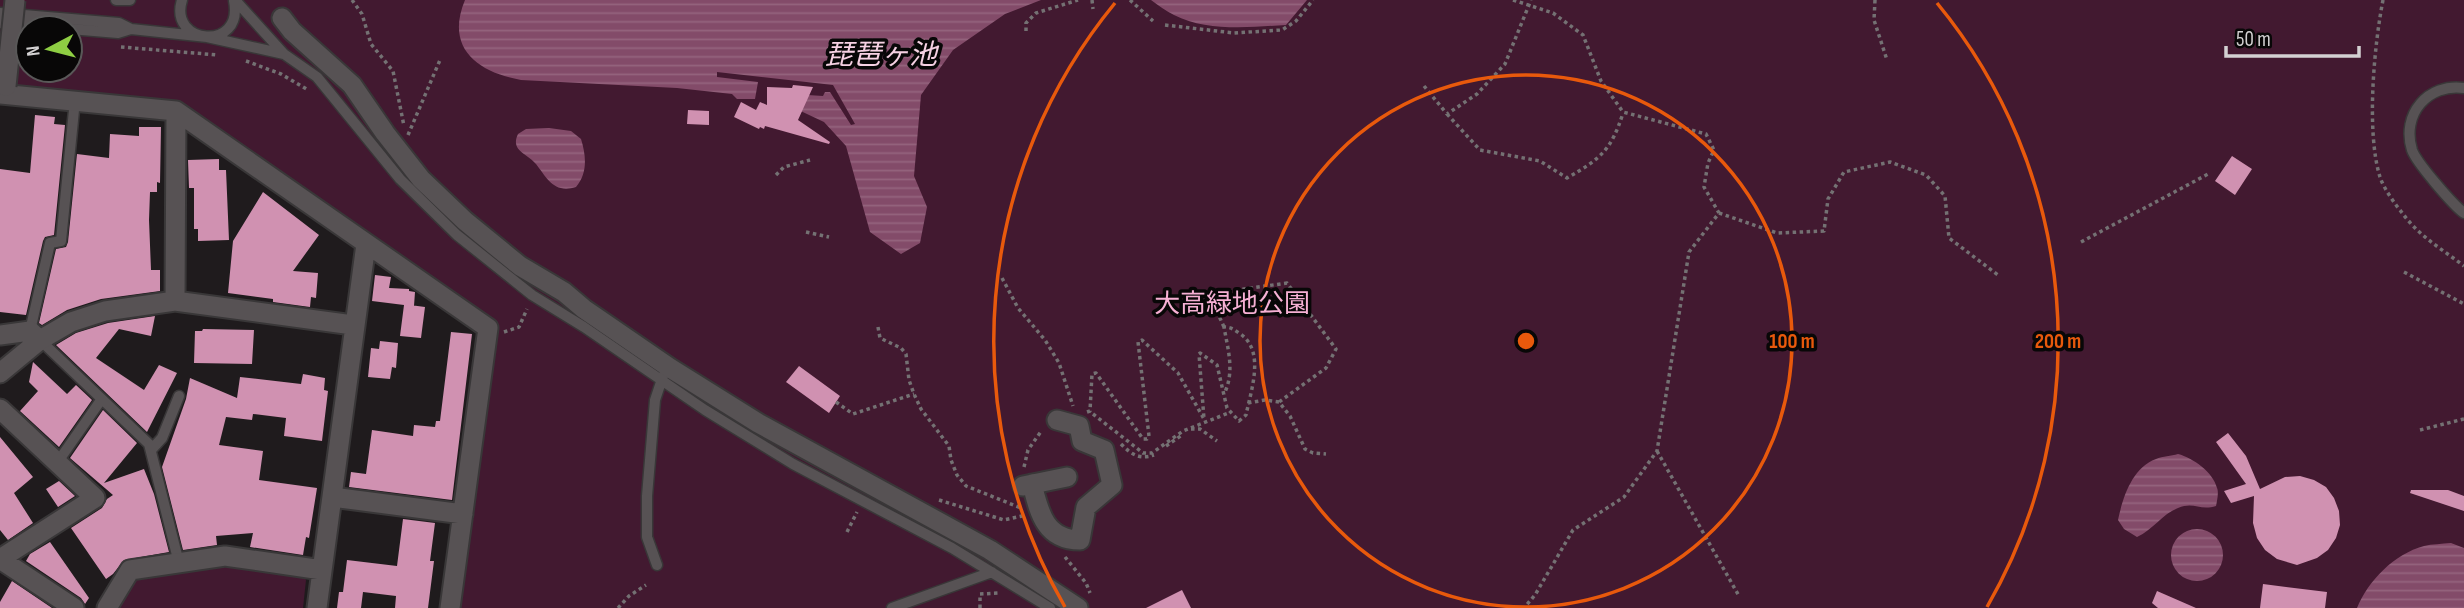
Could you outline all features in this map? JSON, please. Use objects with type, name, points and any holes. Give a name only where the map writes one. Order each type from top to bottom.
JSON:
[{"type":"street","points":[[15,0],[3,90],[176,111],[488,328],[450,608]]},
{"type":"street","points":[[282,18],[292,31],[352,85],[421,179],[465,220],[520,265],[542,275],[568,301],[666,367],[758,423],[1084,602]]},
{"type":"street","points":[[175,301],[176,111]]},
{"type":"street","points":[[317,608],[366,244]]},
{"type":"street","points":[[0,335],[35,336],[104,311],[175,301],[353,325]]},
{"type":"street","points":[[0,373],[35,336]]},
{"type":"street","points":[[0,409],[95,498],[0,559],[74,608]]},
{"type":"street","points":[[1057,420],[1079,426],[1082,441],[1104,450],[1112,485],[1086,507],[1080,540],[1067,540],[1052,531],[1040,517],[1027,485],[1067,477]]},
{"type":"street","points":[[332,497],[463,514]]},
{"type":"street","points":[[107,608],[130,570],[225,556],[322,570]]},
{"type":"lane","points":[[116,0],[130,0]]},
{"type":"lane","points":[[182,0],[181,15],[184,24],[198,35],[284,54]]},
{"type":"lane","points":[[0,13],[207,37],[224,32],[231,26],[235,18],[234,0]]},
{"type":"lane","points":[[234,0],[284,54],[317,77],[400,179],[457,235],[532,295],[568,301]]},
{"type":"lane","points":[[84,29],[118,28]]},
{"type":"lane","points":[[2464,88],[2440,89],[2428,95],[2413,114],[2410,133],[2413,151],[2454,205],[2464,213]]},
{"type":"lane","points":[[75,100],[61,241],[50,243],[35,336],[149,444],[179,563]]},
{"type":"lane","points":[[657,565],[647,537],[647,496],[655,400],[666,367],[793,464],[952,548],[1050,608]]},
{"type":"lane","points":[[151,450],[162,438],[179,396]]},
{"type":"lane","points":[[57,463],[101,400]]},
{"type":"lane","points":[[892,608],[992,572]]},
{"type":"path","points":[[352,0],[362,14],[371,44],[393,71],[404,121],[400,152]]},
{"type":"path","points":[[1026,31],[1026,23],[1036,13],[1079,0]]},
{"type":"path","points":[[1092,0],[1093,9]]},
{"type":"path","points":[[1130,0],[1153,21]]},
{"type":"path","points":[[1165,25],[1234,33],[1282,30],[1296,21],[1313,0]]},
{"type":"path","points":[[1513,0],[1530,2],[1553,13],[1583,35],[1601,81],[1623,112],[1706,134],[1714,150],[1708,163],[1704,187],[1719,213],[1777,233],[1824,232],[1828,199],[1843,172],[1889,162],[1926,175],[1945,195],[1949,238],[1998,275]]},
{"type":"path","points":[[1875,0],[1874,20],[1886,60]]},
{"type":"path","points":[[2383,0],[2376,33],[2374,85],[2375,152],[2381,180],[2403,214],[2426,239],[2464,266]]},
{"type":"path","points":[[1447,114],[1477,93],[1505,64],[1530,2]]},
{"type":"path","points":[[112,46],[222,55]]},
{"type":"path","points":[[242,60],[281,74],[310,91]]},
{"type":"path","points":[[400,152],[440,60]]},
{"type":"path","points":[[1424,86],[1480,150],[1540,161],[1567,178],[1599,160],[1617,131],[1623,112]]},
{"type":"path","points":[[776,176],[784,167],[810,160]]},
{"type":"path","points":[[2081,242],[2210,173]]},
{"type":"path","points":[[1524,608],[1535,595],[1573,530],[1624,497],[1657,451],[1689,252],[1719,213]]},
{"type":"path","points":[[806,232],[829,237]]},
{"type":"path","points":[[2404,272],[2464,304]]},
{"type":"path","points":[[1002,278],[1018,308],[1045,340],[1059,363],[1076,415],[1090,411]]},
{"type":"path","points":[[1224,394],[1230,372],[1224,327],[1209,294],[1286,283],[1336,349],[1326,368],[1279,402]]},
{"type":"path","points":[[495,333],[519,327],[527,309]]},
{"type":"path","points":[[878,327],[880,338],[901,348],[906,354],[909,380],[914,394],[921,409],[949,446],[957,475],[966,486],[1023,509]]},
{"type":"path","points":[[1205,421],[1200,353],[1217,365],[1227,408],[1240,421],[1246,415],[1255,358],[1246,337],[1224,327]]},
{"type":"path","points":[[1090,411],[1092,374],[1096,373],[1143,439],[1149,436],[1139,365],[1138,342],[1142,340],[1178,373],[1205,421]]},
{"type":"path","points":[[836,402],[853,414],[914,394]]},
{"type":"path","points":[[1248,403],[1265,400],[1279,402],[1290,416],[1305,449],[1326,454]]},
{"type":"path","points":[[1090,411],[1143,453],[1152,453],[1183,431],[1231,412]]},
{"type":"path","points":[[2420,430],[2464,419]]},
{"type":"path","points":[[915,509],[922,499],[934,498],[1004,520],[1021,517],[1027,485],[1021,475],[1028,450],[1041,431],[1057,420]]},
{"type":"path","points":[[1109,432],[1134,455],[1144,458],[1154,455],[1190,429],[1200,429],[1217,441]]},
{"type":"path","points":[[1657,451],[1739,596]]},
{"type":"path","points":[[847,532],[859,507]]},
{"type":"path","points":[[1062,553],[1086,583],[1084,602]]},
{"type":"path","points":[[618,608],[629,596],[646,585]]},
{"type":"path","points":[[980,608],[980,594],[1007,593]]},
{"type":"green space","name":"大高緑地公園","points":[[0,0],[2464,0],[2464,608],[459,608],[496,325],[179,103],[0,85]]},
{"type":"green space","points":[[226,561],[302,573],[306,580],[303,608],[113,608],[131,577]]},
{"type":"water","name":"琵琶ヶ池","points":[[465,0],[1041,0],[1005,14],[953,50],[921,95],[914,176],[927,207],[920,243],[901,254],[870,232],[846,146],[824,122],[790,106],[792,94],[823,96],[825,92],[830,92],[851,125],[855,124],[833,85],[717,72],[717,77],[758,82],[755,99],[737,99],[732,94],[677,88],[521,80],[491,71],[469,55],[459,32]]},
{"type":"water","points":[[1151,0],[1307,0],[1286,25],[1244,27],[1200,24],[1171,13]]},
{"type":"water","points":[[526,129],[571,131],[581,139],[585,164],[583,176],[576,187],[562,188],[552,183],[516,144],[518,134]]},
{"type":"water","points":[[2178,454],[2196,462],[2207,471],[2218,490],[2216,506],[2188,505],[2178,508],[2137,537],[2124,529],[2118,520],[2130,484],[2148,463]]},
{"type":"water","points":[[2197,529],[2216,536],[2223,555],[2216,574],[2197,581],[2178,574],[2171,555],[2178,536]]},
{"type":"water","points":[[2451,543],[2464,548],[2464,608],[2357,608],[2375,579],[2402,555],[2424,546]]},
{"type":"building","points":[[793,85],[813,87],[798,120],[830,142],[829,144],[765,126],[764,129],[759,129],[734,117],[741,102],[756,110],[760,102],[767,105],[767,87],[792,88]]},
{"type":"building","points":[[688,110],[709,111],[709,125],[687,124]]},
{"type":"building","points":[[35,115],[55,117],[54,124],[65,125],[54,235],[45,237],[43,241],[26,315],[0,312],[0,169],[30,173]]},
{"type":"building","points":[[139,127],[161,127],[160,183],[157,182],[157,192],[150,192],[149,220],[151,270],[160,270],[160,291],[101,299],[67,310],[42,325],[39,323],[56,249],[66,247],[68,242],[77,154],[109,158],[110,134],[139,136]]},
{"type":"building","points":[[2232,156],[2252,169],[2235,195],[2215,181]]},
{"type":"building","points":[[219,159],[219,170],[226,170],[229,240],[198,241],[198,229],[194,229],[194,188],[189,188],[188,160]]},
{"type":"building","points":[[263,192],[319,235],[293,271],[318,273],[316,298],[311,297],[310,307],[228,293],[233,241]]},
{"type":"building","points":[[375,275],[391,277],[389,288],[415,292],[414,306],[425,307],[421,338],[400,336],[404,305],[372,301]]},
{"type":"building","points":[[155,316],[151,336],[119,329],[96,358],[144,390],[159,365],[177,373],[147,432],[56,345],[76,333],[108,323]]},
{"type":"building","points":[[254,330],[252,364],[194,363],[195,331]]},
{"type":"building","points":[[451,332],[472,334],[452,500],[349,487],[351,472],[366,474],[372,430],[413,436],[414,425],[435,427],[436,421],[440,421]]},
{"type":"building","points":[[380,341],[398,343],[396,368],[392,367],[390,379],[368,377],[371,348],[379,349]]},
{"type":"building","points":[[33,362],[67,394],[76,385],[92,400],[59,447],[20,411],[38,391],[29,382]]},
{"type":"building","points":[[799,366],[840,396],[829,413],[786,382]]},
{"type":"building","points":[[303,374],[325,378],[324,390],[328,391],[322,441],[284,436],[286,418],[253,414],[252,420],[226,417],[219,445],[263,451],[259,480],[317,488],[309,538],[306,537],[303,555],[250,547],[253,533],[216,536],[217,545],[183,550],[162,467],[186,399],[190,378],[237,398],[240,377],[301,384]]},
{"type":"building","points":[[103,410],[137,443],[104,483],[144,469],[154,494],[169,552],[124,560],[106,579],[71,528],[102,508],[113,495],[70,458]]},
{"type":"building","points":[[2228,433],[2246,456],[2260,489],[2285,477],[2300,476],[2326,487],[2339,511],[2340,525],[2328,550],[2317,558],[2297,565],[2277,559],[2265,550],[2257,538],[2253,523],[2254,496],[2231,503],[2224,491],[2246,484],[2216,442]]},
{"type":"building","points":[[0,437],[33,477],[14,493],[33,523],[8,540],[0,530]]},
{"type":"building","points":[[59,481],[75,496],[58,507],[46,489]]},
{"type":"building","points":[[2411,490],[2448,490],[2464,496],[2464,511],[2410,493]]},
{"type":"building","points":[[403,519],[435,523],[430,561],[434,561],[428,608],[395,608],[396,596],[363,592],[361,608],[337,608],[339,592],[343,592],[347,560],[397,566]]},
{"type":"building","points":[[50,542],[89,598],[85,604],[81,598],[26,561],[30,554]]},
{"type":"building","points":[[12,581],[52,608],[0,608],[0,602]]},
{"type":"building","points":[[2263,584],[2327,592],[2325,608],[2260,608]]},
{"type":"building","points":[[1182,590],[1191,608],[1146,608]]},
{"type":"building","points":[[2157,591],[2196,608],[2158,608],[2152,603]]}]
